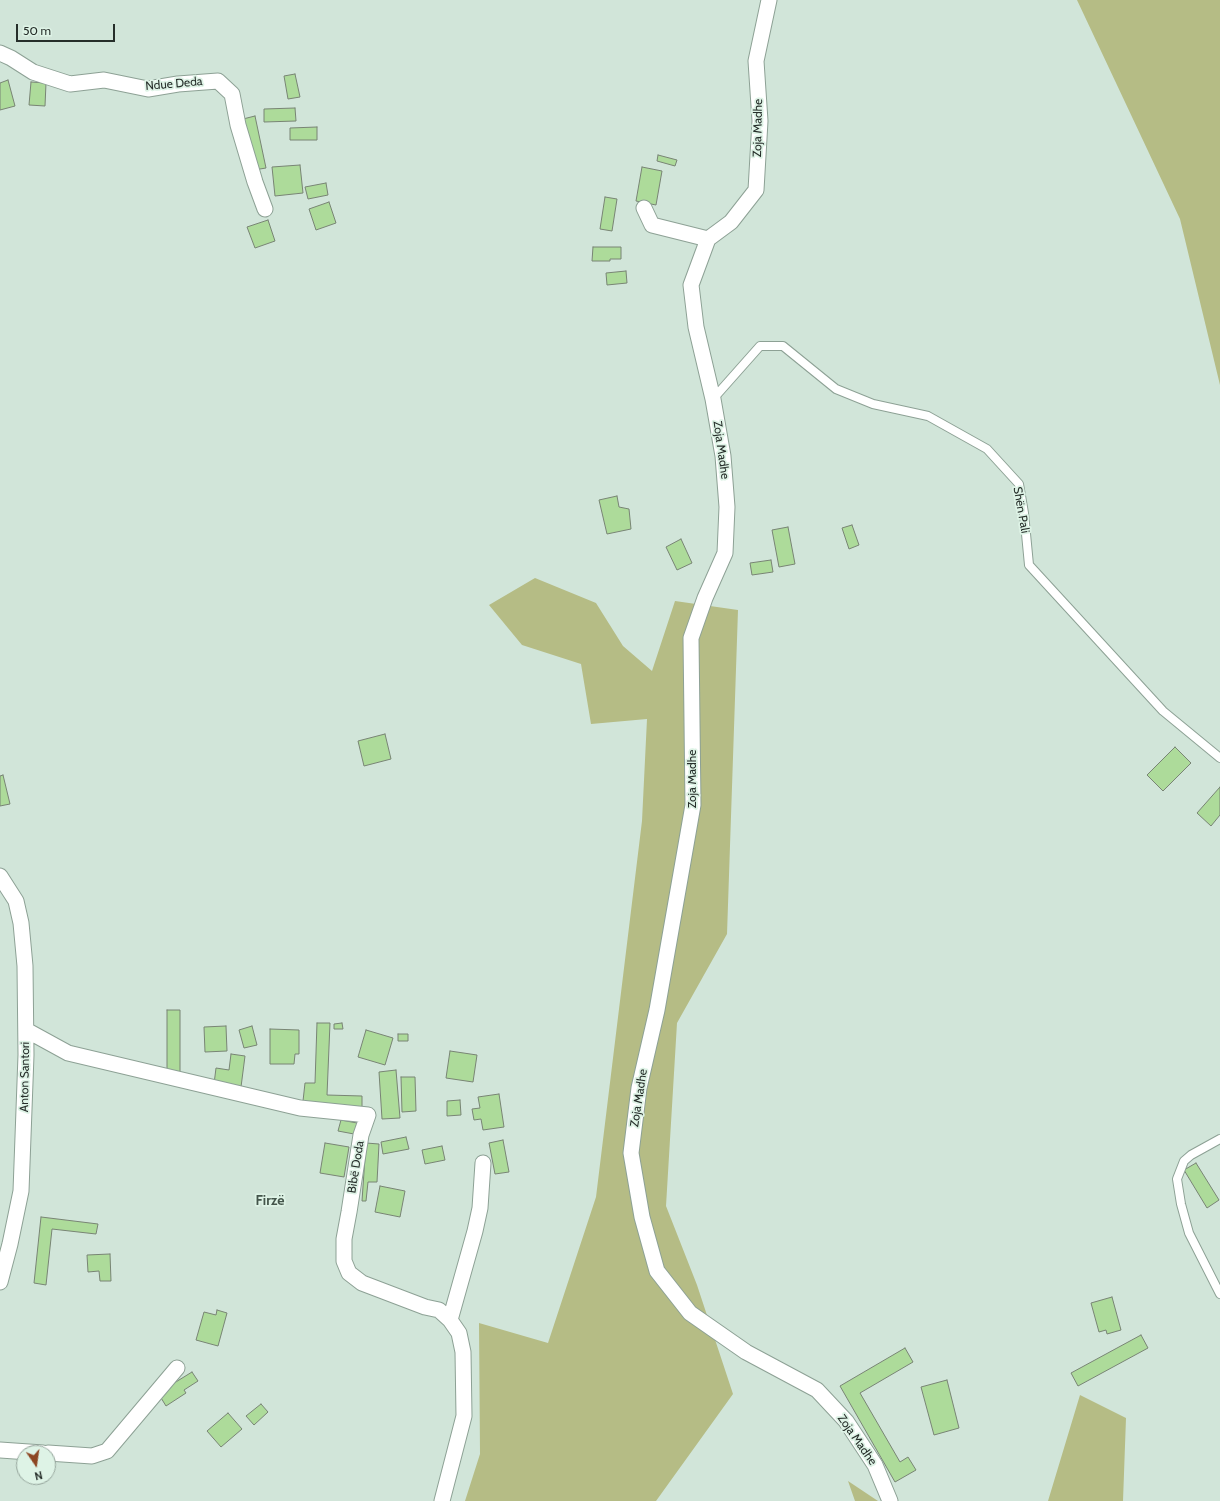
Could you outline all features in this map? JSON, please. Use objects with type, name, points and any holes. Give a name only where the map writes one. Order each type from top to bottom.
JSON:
[{"type":"street","name":"Zoja Madhe","points":[[769,0],[756,61],[760,121],[756,190],[731,222],[708,240],[691,285],[696,327],[713,399],[723,456],[728,507],[725,553],[704,598],[690,638],[693,805],[658,1010],[639,1088],[631,1153],[642,1217],[657,1271],[690,1313],[746,1352],[817,1390],[846,1421],[875,1465],[890,1501]]},
{"type":"street","name":"Ndue Deda","points":[[0,53],[33,72],[70,84],[104,80],[148,89],[178,84],[218,81],[232,94],[238,125],[255,182],[265,209]]},
{"type":"street","points":[[644,208],[652,225],[708,240]]},
{"type":"street","name":"Anton Santori","points":[[0,876],[16,901],[21,923],[25,966],[26,1030],[21,1191],[0,1282]]},
{"type":"street","name":"Bibë Doda","points":[[26,1030],[68,1053],[300,1108],[368,1115],[361,1135],[344,1238],[344,1261],[349,1273],[362,1283],[425,1307],[439,1310],[450,1320],[459,1333],[463,1352],[464,1416],[442,1501]]},
{"type":"street","points":[[450,1320],[480,1208],[483,1163]]},
{"type":"street","points":[[56,1454],[92,1456],[107,1451],[177,1368]]},
{"type":"street","points":[[0,1450],[16,1451]]},
{"type":"lane","name":"Shën Pali","points":[[713,399],[760,346],[783,346],[836,389],[873,404],[928,416],[987,449],[1019,484],[1024,513],[1029,565],[1163,710],[1220,758]]},
{"type":"lane","points":[[1220,1139],[1191,1155],[1184,1161],[1177,1179],[1181,1204],[1189,1233],[1220,1294]]},
{"type":"green space","points":[[1077,0],[1220,0],[1220,385],[1180,219]]},
{"type":"green space","points":[[535,578],[596,603],[623,646],[652,671],[675,601],[738,610],[727,934],[677,1023],[666,1206],[697,1285],[733,1394],[656,1501],[465,1501],[480,1454],[479,1323],[548,1343],[596,1197],[642,821],[647,719],[591,724],[581,664],[522,645],[489,605]]},
{"type":"green space","points":[[1080,1395],[1126,1418],[1123,1501],[1048,1501]]},
{"type":"green space","points":[[848,1481],[878,1501],[855,1501]]},
{"type":"building","points":[[295,74],[300,97],[288,99],[284,76]]},
{"type":"building","points":[[8,80],[15,106],[0,110],[0,83]]},
{"type":"building","points":[[31,82],[46,83],[45,106],[29,105]]},
{"type":"building","points":[[295,108],[296,121],[264,122],[264,109]]},
{"type":"building","points":[[255,116],[266,168],[254,170],[243,119]]},
{"type":"building","points":[[317,127],[317,140],[290,140],[290,128]]},
{"type":"building","points":[[658,155],[677,160],[675,166],[657,161]]},
{"type":"building","points":[[300,165],[303,193],[275,196],[272,167]]},
{"type":"building","points":[[642,167],[662,171],[656,205],[636,201]]},
{"type":"building","points":[[326,183],[328,195],[308,199],[305,187]]},
{"type":"building","points":[[605,197],[617,199],[612,231],[600,229]]},
{"type":"building","points":[[329,202],[336,223],[316,230],[309,209]]},
{"type":"building","points":[[268,220],[275,241],[255,248],[247,227]]},
{"type":"building","points":[[593,247],[621,247],[621,259],[610,259],[610,261],[592,261]]},
{"type":"building","points":[[626,271],[627,283],[607,285],[606,273]]},
{"type":"building","points":[[617,496],[619,507],[629,509],[631,529],[607,534],[599,500]]},
{"type":"building","points":[[852,525],[859,545],[849,549],[842,528]]},
{"type":"building","points":[[788,527],[795,564],[779,567],[772,530]]},
{"type":"building","points":[[681,539],[692,563],[677,570],[666,547]]},
{"type":"building","points":[[771,560],[773,572],[752,575],[750,563]]},
{"type":"building","points":[[385,734],[391,759],[364,766],[358,741]]},
{"type":"building","points":[[1175,747],[1191,763],[1163,791],[1147,775]]},
{"type":"building","points":[[3,775],[10,804],[0,806],[0,776]]},
{"type":"building","points":[[1220,787],[1220,815],[1211,826],[1197,813]]},
{"type":"building","points":[[167,1010],[180,1010],[180,1074],[167,1074]]},
{"type":"building","points":[[317,1023],[330,1023],[327,1095],[362,1096],[362,1107],[303,1101],[305,1083],[315,1083]]},
{"type":"building","points":[[342,1023],[343,1029],[334,1029],[334,1024]]},
{"type":"building","points":[[226,1026],[227,1051],[205,1052],[204,1027]]},
{"type":"building","points":[[252,1026],[257,1045],[244,1048],[239,1030]]},
{"type":"building","points":[[270,1029],[299,1030],[299,1054],[295,1054],[294,1064],[270,1064]]},
{"type":"building","points":[[366,1030],[393,1038],[385,1065],[358,1057]]},
{"type":"building","points":[[398,1034],[408,1034],[408,1041],[398,1041]]},
{"type":"building","points":[[450,1051],[477,1055],[473,1082],[446,1078]]},
{"type":"building","points":[[231,1054],[245,1056],[241,1087],[214,1084],[216,1068],[229,1070]]},
{"type":"building","points":[[396,1070],[400,1118],[382,1119],[379,1072]]},
{"type":"building","points":[[401,1077],[415,1077],[416,1111],[402,1112]]},
{"type":"building","points":[[499,1094],[504,1127],[483,1130],[481,1119],[474,1120],[472,1109],[480,1108],[478,1097]]},
{"type":"building","points":[[460,1100],[461,1115],[447,1116],[447,1101]]},
{"type":"building","points":[[341,1120],[357,1123],[354,1134],[338,1131]]},
{"type":"building","points":[[406,1137],[409,1149],[383,1154],[381,1142]]},
{"type":"building","points":[[503,1140],[509,1172],[495,1174],[489,1143]]},
{"type":"building","points":[[325,1143],[349,1147],[344,1177],[320,1173]]},
{"type":"building","points":[[366,1143],[379,1144],[377,1182],[368,1182],[366,1201],[362,1201]]},
{"type":"building","points":[[442,1146],[445,1160],[425,1164],[422,1150]]},
{"type":"building","points":[[1196,1163],[1219,1200],[1207,1208],[1184,1170]]},
{"type":"building","points":[[380,1186],[405,1191],[400,1217],[375,1212]]},
{"type":"building","points":[[41,1217],[98,1224],[96,1234],[52,1229],[46,1285],[34,1283]]},
{"type":"building","points":[[110,1254],[111,1281],[100,1281],[99,1271],[88,1272],[87,1255]]},
{"type":"building","points":[[1112,1297],[1121,1330],[1107,1334],[1106,1330],[1099,1332],[1091,1303]]},
{"type":"building","points":[[217,1310],[227,1313],[218,1346],[196,1340],[204,1312],[216,1315]]},
{"type":"building","points":[[1141,1335],[1148,1348],[1078,1386],[1071,1373]]},
{"type":"building","points":[[905,1348],[913,1362],[860,1393],[900,1462],[908,1457],[916,1470],[895,1482],[840,1386]]},
{"type":"building","points":[[192,1372],[198,1381],[184,1390],[186,1393],[166,1406],[158,1393]]},
{"type":"building","points":[[947,1380],[959,1428],[934,1435],[921,1387]]},
{"type":"building","points":[[261,1404],[268,1412],[254,1425],[246,1416]]},
{"type":"building","points":[[228,1413],[242,1429],[221,1447],[207,1431]]},
{"type":"district","name":"Firzë","points":[[270,1201]]}]
